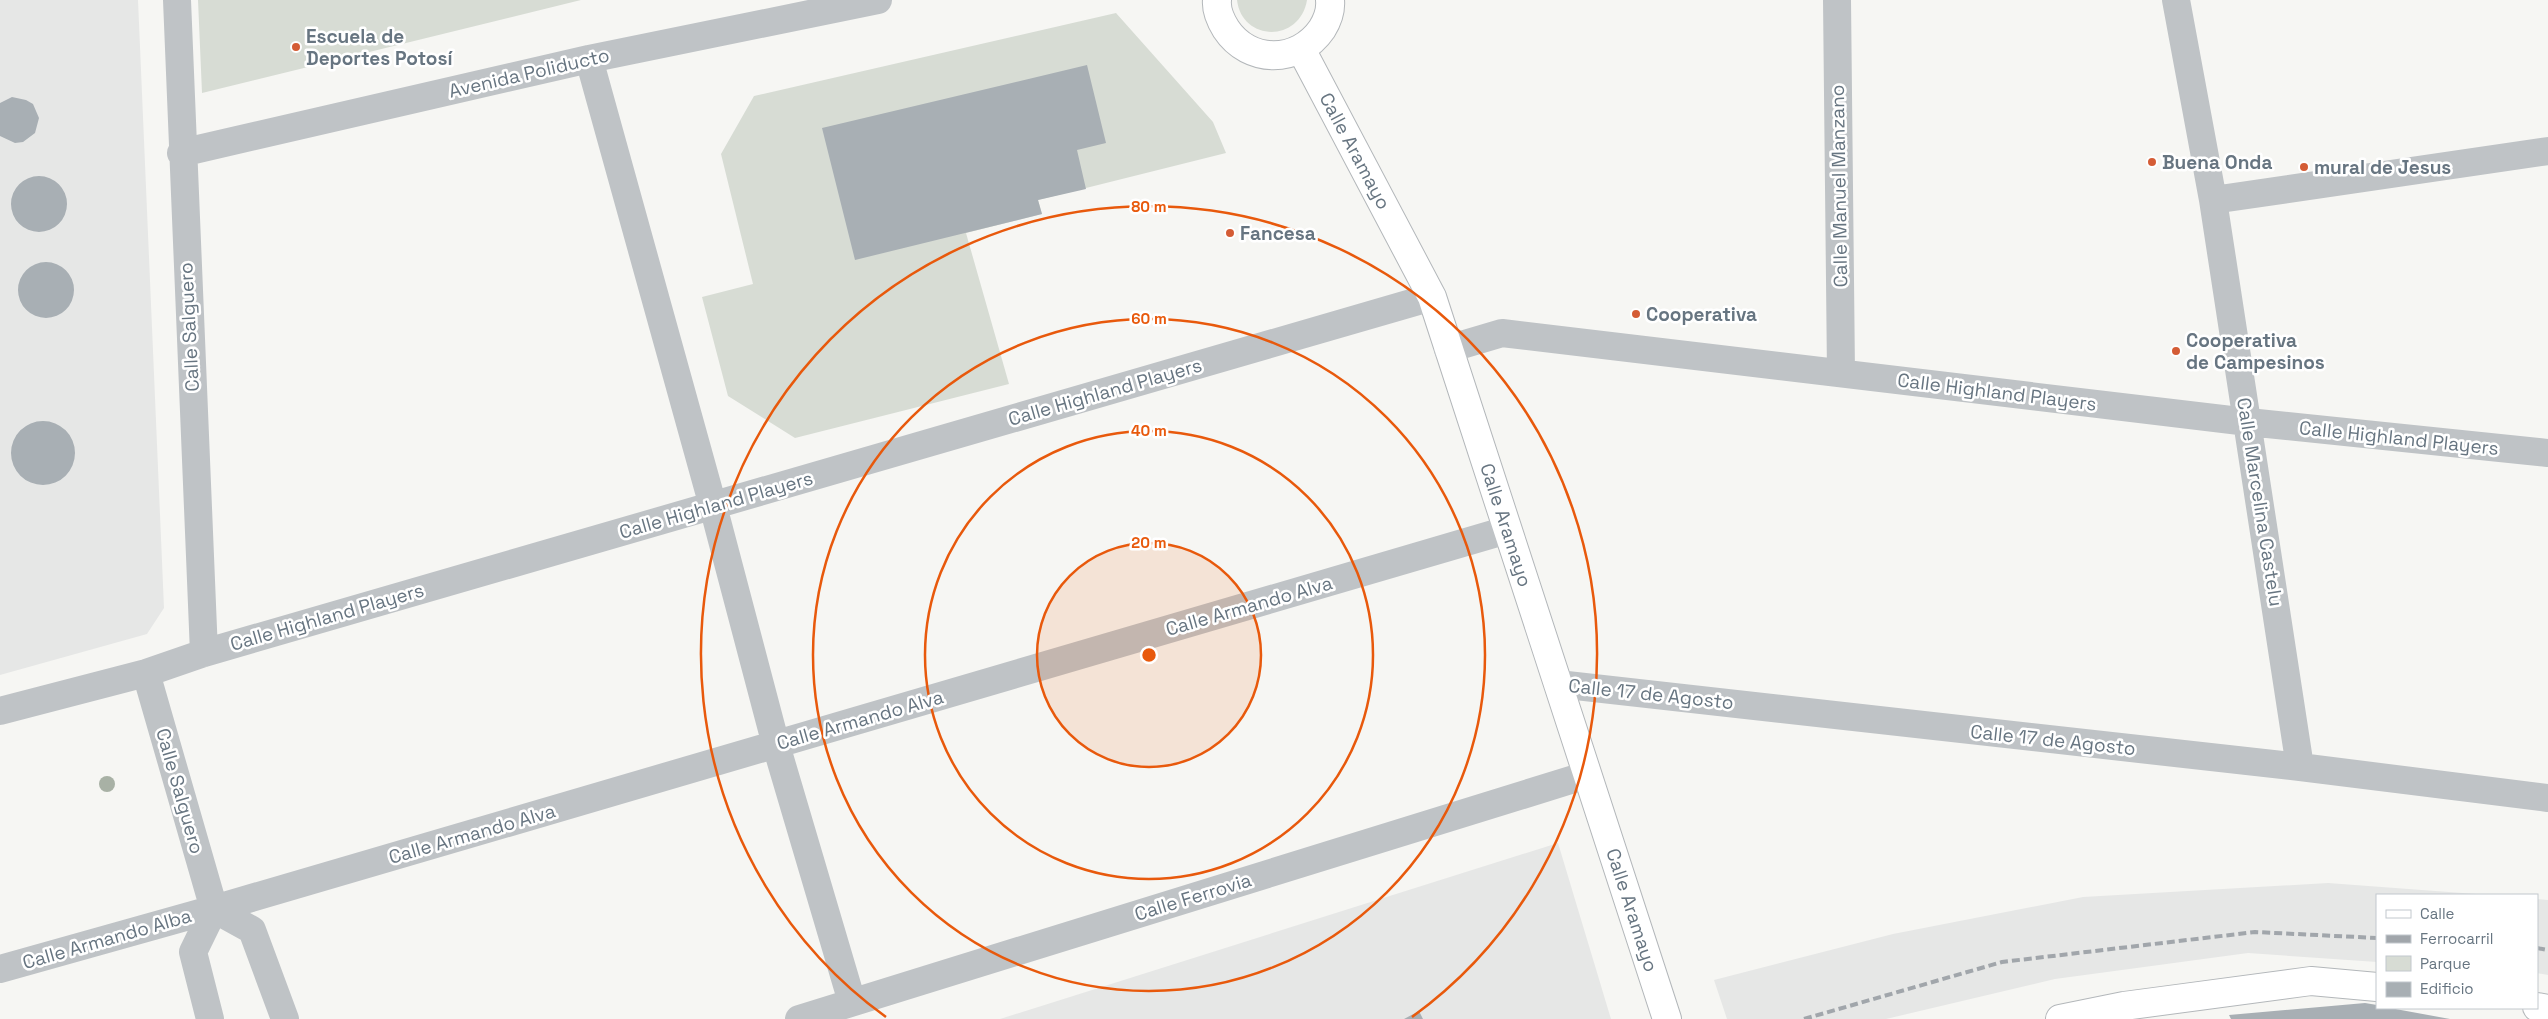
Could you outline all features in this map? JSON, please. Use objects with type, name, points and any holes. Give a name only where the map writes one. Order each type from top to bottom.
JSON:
[{"type":"main road","points":[[1217,0],[1222,23],[1232,38],[1247,50],[1265,56],[1283,56],[1301,49],[1316,37],[1326,22],[1330,0]]},
{"type":"main road","name":"Calle Aramayo","points":[[1301,49],[1432,296],[1667,1019]]},
{"type":"main road","points":[[2060,1019],[2124,1006],[2311,981],[2376,987]]},
{"type":"street","name":"Calle Salguero","points":[[176,0],[204,653]]},
{"type":"street","name":"Avenida Poliducto","points":[[182,154],[589,59],[878,0]]},
{"type":"street","name":"Calle Manuel Manzano","points":[[1837,0],[1841,373]]},
{"type":"street","name":"Calle Marcelina Castelu","points":[[2176,0],[2213,200],[2300,767]]},
{"type":"street","points":[[589,59],[776,745],[852,1002]]},
{"type":"street","points":[[2213,200],[2548,151]]},
{"type":"street","name":"Calle Highland Players","points":[[0,711],[146,673],[204,653],[1432,296]]},
{"type":"street","name":"Calle Highland Players","points":[[1448,350],[1502,333],[2248,422],[2548,453]]},
{"type":"street","name":"Calle Armando Alva","points":[[214,909],[1507,530]]},
{"type":"street","name":"Calle Salguero","points":[[146,673],[214,909]]},
{"type":"street","name":"Calle 17 de Agosto","points":[[1558,684],[2300,767],[2548,798]]},
{"type":"street","name":"Calle Ferrovia","points":[[799,1019],[1587,775]]},
{"type":"street","points":[[210,1019],[193,952],[214,909],[252,930],[285,1019]]},
{"type":"street","name":"Calle Armando Alba","points":[[0,969],[214,909]]},
{"type":"shaded area","points":[[0,0],[138,0],[164,608],[147,634],[0,675]]},
{"type":"shaded area","points":[[1558,843],[1611,1019],[1000,1019]]},
{"type":"shaded area","points":[[2328,883],[2476,894],[2376,894],[2376,962],[2248,953],[2055,979],[1886,1019],[1727,1019],[1714,980],[1893,934],[2083,897]]},
{"type":"shaded area","points":[[2538,899],[2548,900],[2548,975],[2538,973]]},
{"type":"green space","name":"Escuela de Deportes Potosí","points":[[198,0],[581,0],[202,93]]},
{"type":"green space","points":[[1237,0],[1307,0],[1302,14],[1294,24],[1283,30],[1271,32],[1260,30],[1249,24],[1241,14]]},
{"type":"green space","points":[[1116,13],[1213,122],[1226,153],[1038,200],[1042,214],[966,233],[1009,384],[795,438],[728,396],[702,297],[753,284],[721,154],[754,96]]},
{"type":"building","points":[[1087,65],[1106,143],[1077,150],[1086,189],[1038,200],[1042,214],[855,260],[822,128]]},
{"type":"building","points":[[12,97],[26,100],[33,104],[39,118],[35,133],[23,142],[15,143],[0,136],[0,103]]},
{"type":"building","points":[[34,176],[44,176],[59,184],[65,193],[67,204],[65,215],[59,224],[44,232],[34,232],[23,227],[16,220],[11,209],[11,199],[16,188],[23,181]]},
{"type":"building","points":[[40,262],[52,262],[66,270],[74,284],[72,301],[66,310],[52,318],[40,318],[30,313],[23,306],[18,296],[18,284],[23,274],[30,267]]},
{"type":"building","points":[[43,421],[61,427],[69,435],[75,453],[69,471],[61,479],[43,485],[25,479],[17,471],[11,453],[17,435],[25,427]]},
{"type":"building","points":[[2365,1003],[2376,1005],[2376,1009],[2395,1009],[2450,1019],[2231,1019],[2229,1015]]},
{"type":"building","points":[[1419,1011],[1423,1019],[1404,1019]]},
{"type":"railway","points":[[1804,1019],[2002,962],[2255,932],[2376,938]]},
{"type":"railway","points":[[2538,948],[2548,950]]},
{"type":"place","name":"Escuela de Deportes Potosí","points":[[296,47]]},
{"type":"place","name":"Buena Onda","points":[[2152,162]]},
{"type":"place","name":"mural de Jesus","points":[[2304,167]]},
{"type":"place","name":"Fancesa","points":[[1230,233]]},
{"type":"place","name":"Cooperativa","points":[[1636,314]]},
{"type":"place","name":"Cooperativa de Campesinos","points":[[2176,351]]}]
